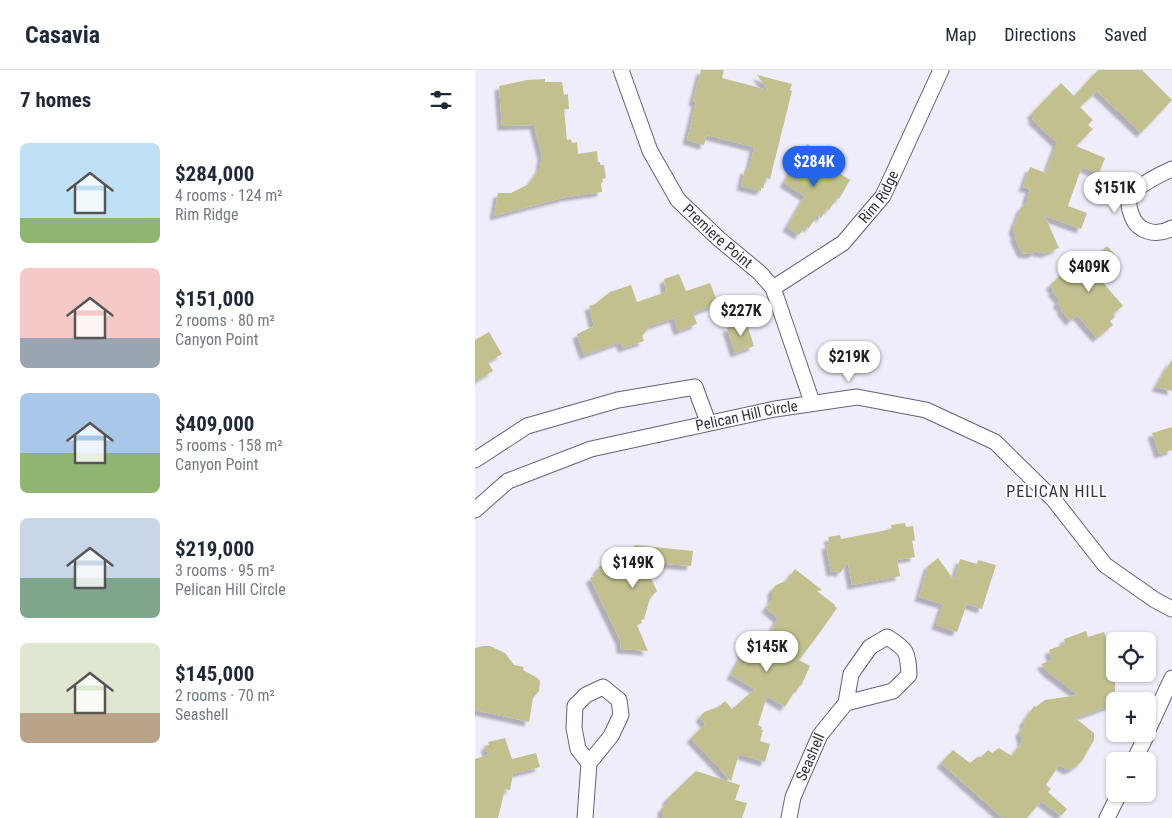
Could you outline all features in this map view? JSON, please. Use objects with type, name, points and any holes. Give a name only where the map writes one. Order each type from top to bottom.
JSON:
[{"type":"street","name":"Premiere Point","points":[[621,70],[650,151],[678,200],[719,239],[760,273],[773,288],[812,402]]},
{"type":"street","name":"Rim Ridge","points":[[773,288],[843,243],[883,196],[941,70]]},
{"type":"street","points":[[1172,169],[1141,187],[1129,198],[1129,206],[1135,224],[1146,231],[1158,233],[1172,228]]},
{"type":"street","points":[[475,460],[527,426],[618,400],[695,387],[708,422]]},
{"type":"street","name":"Pelican Hill Circle","points":[[475,510],[508,482],[591,449],[708,422],[812,402],[857,397],[927,410],[995,442],[1054,500],[1105,565],[1155,600],[1172,609]]},
{"type":"street","name":"Seashell","points":[[789,818],[793,797],[820,735],[846,702],[851,674],[869,647],[887,637],[900,645],[908,656],[909,675],[893,691],[846,702]]},
{"type":"street","points":[[1156,713],[1172,678]]},
{"type":"street","points":[[585,818],[589,763],[611,736],[621,715],[619,700],[603,687],[586,695],[575,706],[574,728],[578,749],[589,763]]},
{"type":"street","points":[[1107,818],[1115,802]]},
{"type":"building","points":[[701,70],[724,70],[722,78],[768,90],[757,75],[792,84],[790,90],[792,91],[770,179],[766,178],[761,191],[741,186],[745,169],[749,170],[754,147],[707,135],[704,145],[687,140],[696,102],[693,101]]},
{"type":"building","points":[[1098,70],[1142,70],[1172,100],[1141,133],[1097,91],[1080,107],[1093,120],[1088,125],[1093,129],[1076,146],[1105,158],[1099,174],[1082,167],[1071,197],[1068,206],[1087,213],[1081,229],[1045,216],[1059,248],[1044,254],[1038,251],[1030,254],[1022,253],[1014,236],[1016,236],[1013,229],[1021,208],[1027,202],[1030,189],[1023,187],[1030,167],[1046,173],[1057,143],[1032,119],[1034,117],[1031,114],[1061,83],[1074,96]]},
{"type":"building","points":[[545,79],[545,82],[562,82],[564,95],[568,94],[569,109],[564,109],[567,140],[571,139],[572,143],[577,142],[578,154],[597,151],[598,162],[600,162],[600,165],[604,165],[606,178],[602,179],[602,192],[566,197],[494,216],[498,193],[511,193],[529,184],[540,168],[542,155],[534,125],[502,126],[499,86],[527,80]]},
{"type":"building","points":[[807,144],[819,151],[815,158],[850,180],[839,199],[837,198],[829,210],[826,209],[821,218],[817,215],[809,228],[805,226],[799,235],[787,227],[805,196],[784,183]]},
{"type":"building","points":[[1107,246],[1119,259],[1113,265],[1115,268],[1101,280],[1123,306],[1113,314],[1115,317],[1110,321],[1113,325],[1097,338],[1077,315],[1070,321],[1057,303],[1060,300],[1052,291],[1054,290],[1050,285],[1074,263],[1082,269]]},
{"type":"building","points":[[679,274],[686,291],[710,283],[718,304],[693,313],[697,324],[678,331],[674,318],[650,326],[642,336],[644,341],[623,348],[620,342],[584,355],[577,334],[594,326],[589,306],[595,304],[610,292],[631,285],[637,302],[666,292],[664,279]]},
{"type":"building","points":[[746,321],[754,346],[735,353],[727,328]]},
{"type":"building","points":[[489,332],[502,354],[488,362],[493,371],[475,382],[475,340]]},
{"type":"building","points":[[1172,359],[1172,391],[1156,387]]},
{"type":"building","points":[[1172,427],[1172,450],[1159,454],[1152,433]]},
{"type":"building","points":[[905,523],[906,527],[913,526],[915,540],[912,541],[915,557],[897,560],[900,576],[852,585],[848,562],[840,573],[837,571],[831,572],[826,545],[830,544],[828,537],[840,535],[841,539],[892,529],[891,525]]},
{"type":"building","points":[[635,545],[693,551],[691,566],[643,562],[657,591],[650,598],[644,619],[641,620],[642,623],[637,625],[648,651],[621,649],[620,640],[590,578],[596,575],[599,567],[605,562],[613,560],[623,564],[624,560],[622,560]]},
{"type":"building","points":[[938,558],[954,580],[960,559],[977,564],[978,560],[996,565],[982,609],[967,604],[957,632],[936,625],[943,604],[919,597],[928,566]]},
{"type":"building","points":[[795,569],[822,590],[817,591],[837,608],[799,660],[810,666],[801,686],[794,692],[785,707],[767,696],[758,725],[763,730],[760,741],[770,744],[765,762],[739,754],[731,781],[691,738],[705,724],[700,717],[704,712],[718,707],[725,701],[732,709],[755,689],[731,675],[743,653],[741,652],[746,640],[753,631],[767,639],[778,618],[766,608],[772,600],[772,590],[776,585],[786,581]]},
{"type":"building","points":[[1086,631],[1088,637],[1104,632],[1106,637],[1106,682],[1115,682],[1115,692],[1106,692],[1106,707],[1075,718],[1094,733],[1094,740],[1082,761],[1068,770],[1059,765],[1046,785],[1051,789],[1048,792],[1067,809],[1061,816],[1041,801],[1027,818],[1003,818],[941,763],[953,750],[970,763],[977,757],[981,757],[988,750],[992,753],[999,748],[1012,756],[1022,742],[1020,732],[1025,724],[1023,723],[1034,706],[1036,707],[1045,700],[1078,695],[1048,672],[1041,664],[1052,660],[1049,650],[1065,644],[1064,639]]},
{"type":"building","points":[[490,646],[505,653],[514,665],[524,667],[523,670],[540,681],[539,691],[533,698],[529,722],[475,710],[475,648]]},
{"type":"building","points":[[505,738],[512,759],[536,753],[540,767],[513,774],[510,790],[505,789],[498,818],[475,818],[475,759],[488,755],[485,746],[489,745],[488,742]]},
{"type":"building","points":[[696,771],[740,785],[735,800],[747,803],[742,818],[662,818],[662,808],[667,804],[667,799]]},
{"type":"district","name":"PELICAN HILL","points":[[1057,491]]}]
